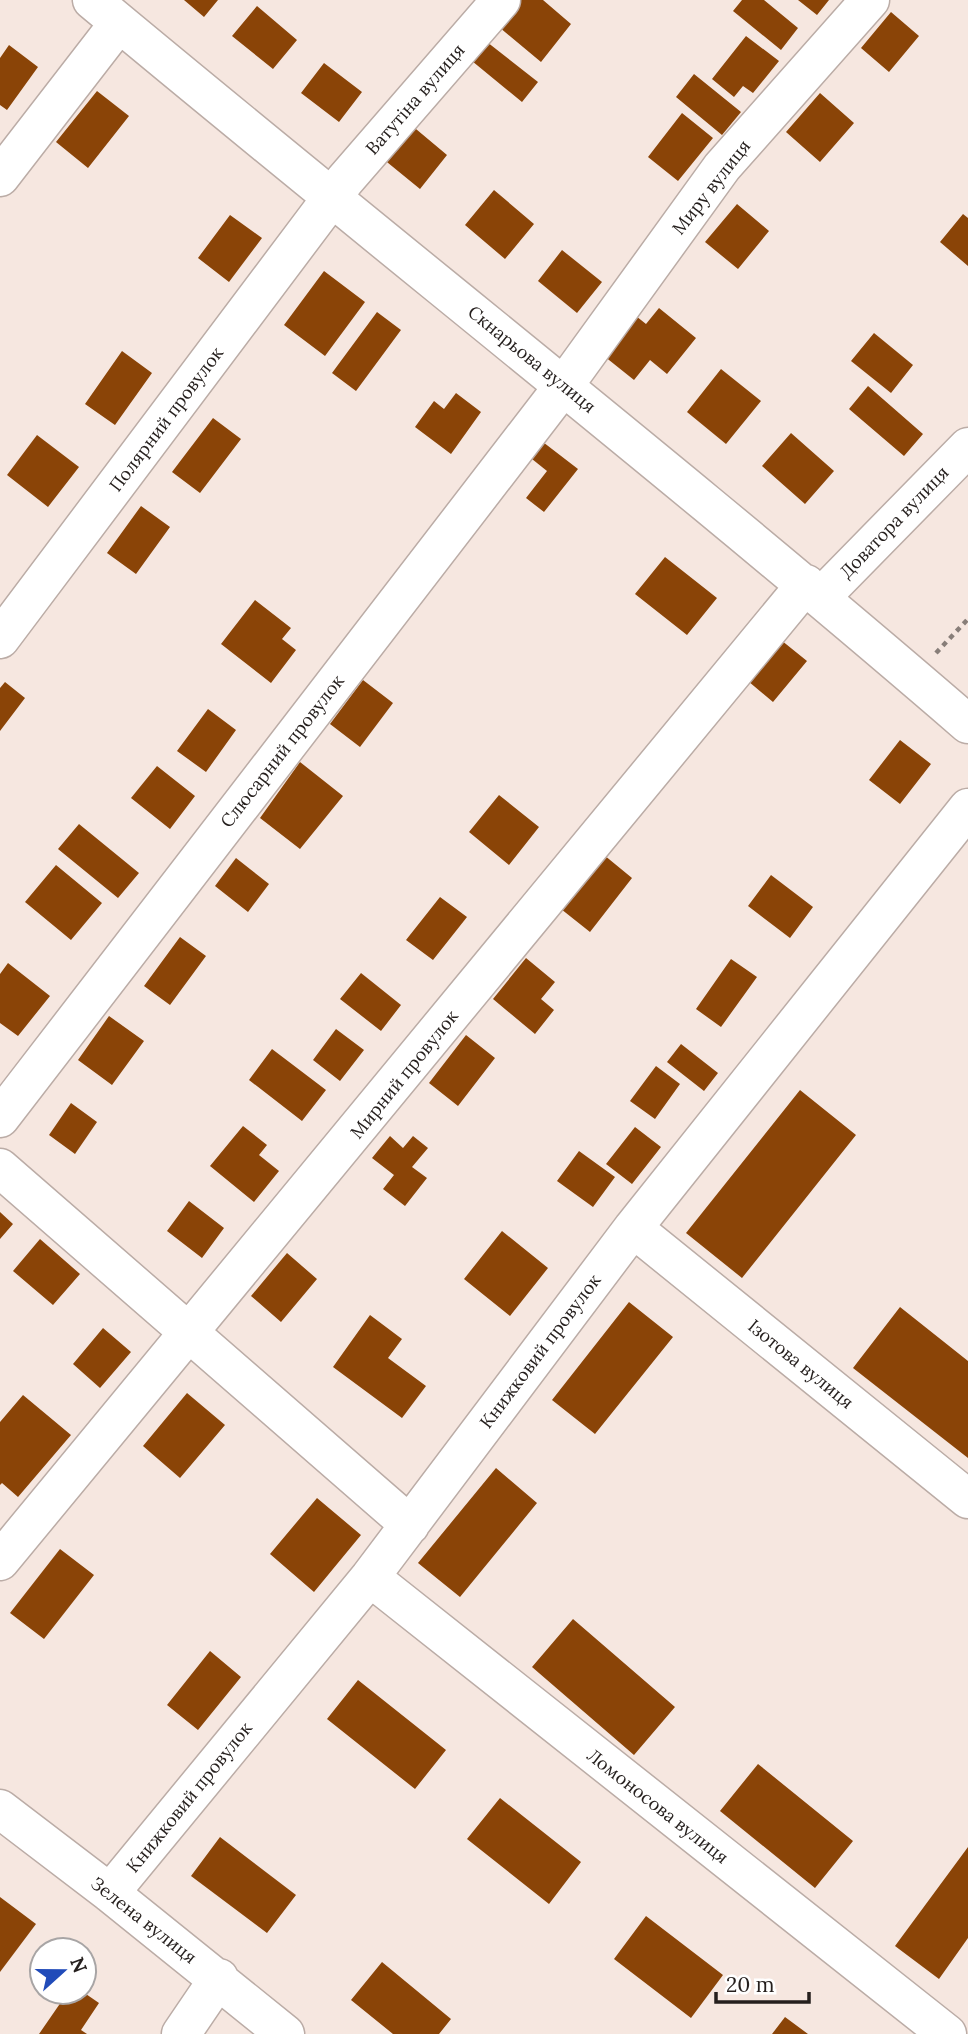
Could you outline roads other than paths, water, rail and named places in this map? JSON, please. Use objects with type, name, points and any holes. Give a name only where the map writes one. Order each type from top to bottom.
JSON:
[{"type":"street","name":"Ватутіна вулиця","points":[[331,200],[500,0]]},
{"type":"street","name":"Миру вулиця","points":[[565,384],[722,167],[870,0]]},
{"type":"street","name":"Скнарьова вулиця","points":[[106,11],[331,200],[565,384],[814,590],[968,724]]},
{"type":"street","points":[[0,177],[106,11]]},
{"type":"street","name":"Полярний провулок","points":[[0,639],[331,200]]},
{"type":"street","name":"Слюсарний провулок","points":[[0,1118],[565,384]]},
{"type":"street","name":"Доватора вулиця","points":[[814,590],[968,447]]},
{"type":"street","name":"Мирний провулок","points":[[0,1561],[814,590]]},
{"type":"street","name":"Книжковий провулок","points":[[110,1893],[370,1577],[633,1228],[968,808]]},
{"type":"street","points":[[0,1168],[410,1525]]},
{"type":"street","name":"Ізотова вулиця","points":[[633,1228],[968,1499]]},
{"type":"street","name":"Ломоносова вулиця","points":[[370,1577],[947,2034]]},
{"type":"street","name":"Зелена вулиця","points":[[0,1809],[219,1978],[285,2034]]},
{"type":"street","points":[[181,2034],[219,1978]]},
{"type":"street","points":[[957,2034],[968,2017]]}]
